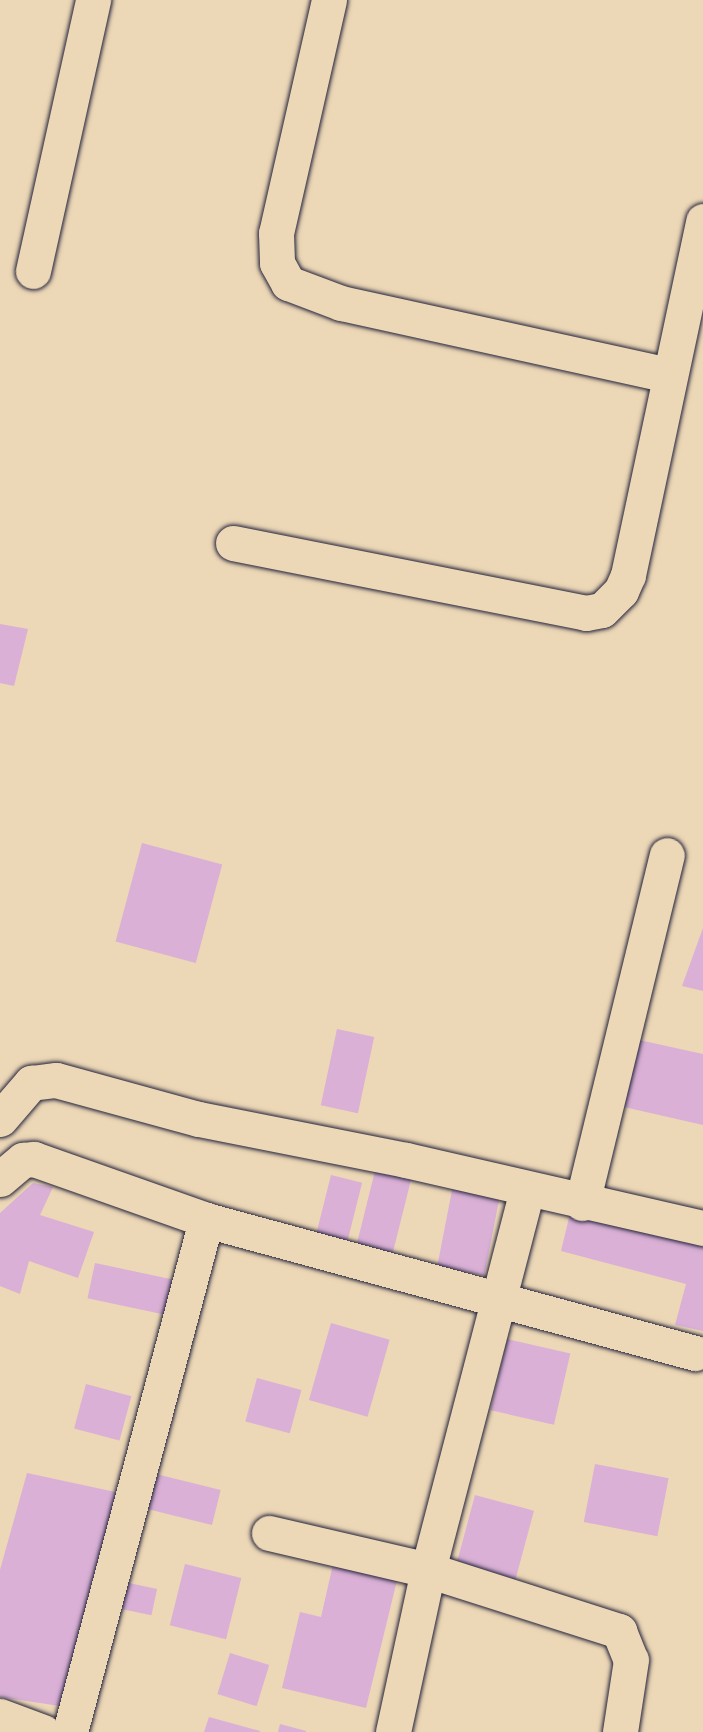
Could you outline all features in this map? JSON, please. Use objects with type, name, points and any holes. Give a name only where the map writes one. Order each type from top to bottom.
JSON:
[{"type":"street","points":[[33,271],[93,0]]},
{"type":"street","points":[[329,0],[276,233],[277,263],[288,283],[341,303],[669,375]]},
{"type":"street","points":[[233,543],[586,613],[602,610],[628,575],[703,221]]},
{"type":"street","points":[[582,1202],[667,855]]},
{"type":"street","points":[[0,1119],[31,1083],[45,1079],[199,1119],[406,1160],[527,1191],[703,1228]]},
{"type":"street","points":[[0,1125],[29,1158],[206,1220],[499,1303],[695,1353]]},
{"type":"street","points":[[0,1179],[29,1158]]},
{"type":"street","points":[[393,1732],[428,1570],[527,1191]]},
{"type":"street","points":[[69,1732],[206,1220]]},
{"type":"street","points":[[269,1533],[428,1570],[619,1631],[631,1660],[620,1732]]},
{"type":"street","points":[[0,1716],[43,1732]]},
{"type":"building","points":[[0,624],[28,629],[14,686],[0,683]]},
{"type":"building","points":[[142,843],[222,864],[196,963],[116,942]]},
{"type":"building","points":[[703,928],[703,991],[682,986]]},
{"type":"building","points":[[337,1029],[374,1037],[358,1113],[321,1105]]},
{"type":"building","points":[[639,1040],[703,1054],[703,1125],[624,1107]]},
{"type":"building","points":[[377,1163],[413,1172],[392,1255],[356,1246]]},
{"type":"building","points":[[331,1175],[362,1183],[347,1245],[316,1237]]},
{"type":"building","points":[[454,1180],[501,1189],[484,1276],[437,1266]]},
{"type":"building","points":[[33,1183],[53,1187],[40,1215],[94,1232],[78,1278],[29,1261],[20,1294],[0,1286],[0,1213]]},
{"type":"building","points":[[573,1201],[703,1233],[703,1331],[675,1325],[686,1284],[561,1251]]},
{"type":"building","points":[[95,1263],[176,1280],[169,1315],[88,1298]]},
{"type":"building","points":[[331,1323],[390,1340],[368,1417],[309,1400]]},
{"type":"building","points":[[507,1339],[570,1354],[554,1425],[491,1410]]},
{"type":"building","points":[[257,1378],[301,1390],[290,1433],[245,1421]]},
{"type":"building","points":[[86,1384],[131,1396],[119,1441],[74,1428]]},
{"type":"building","points":[[595,1464],[669,1478],[657,1536],[584,1522]]},
{"type":"building","points":[[144,1471],[221,1490],[212,1525],[135,1506]]},
{"type":"building","points":[[27,1473],[120,1493],[60,1706],[0,1697],[0,1570]]},
{"type":"building","points":[[475,1495],[534,1511],[515,1580],[456,1565]]},
{"type":"building","points":[[334,1560],[398,1576],[366,1708],[282,1688],[300,1612],[321,1617]]},
{"type":"building","points":[[185,1564],[241,1578],[226,1639],[170,1625]]},
{"type":"building","points":[[115,1580],[157,1589],[151,1615],[109,1606]]},
{"type":"building","points":[[230,1653],[269,1665],[257,1706],[217,1694]]},
{"type":"building","points":[[209,1717],[260,1731],[260,1732],[204,1732]]},
{"type":"building","points":[[280,1724],[306,1731],[306,1732],[278,1732]]}]
